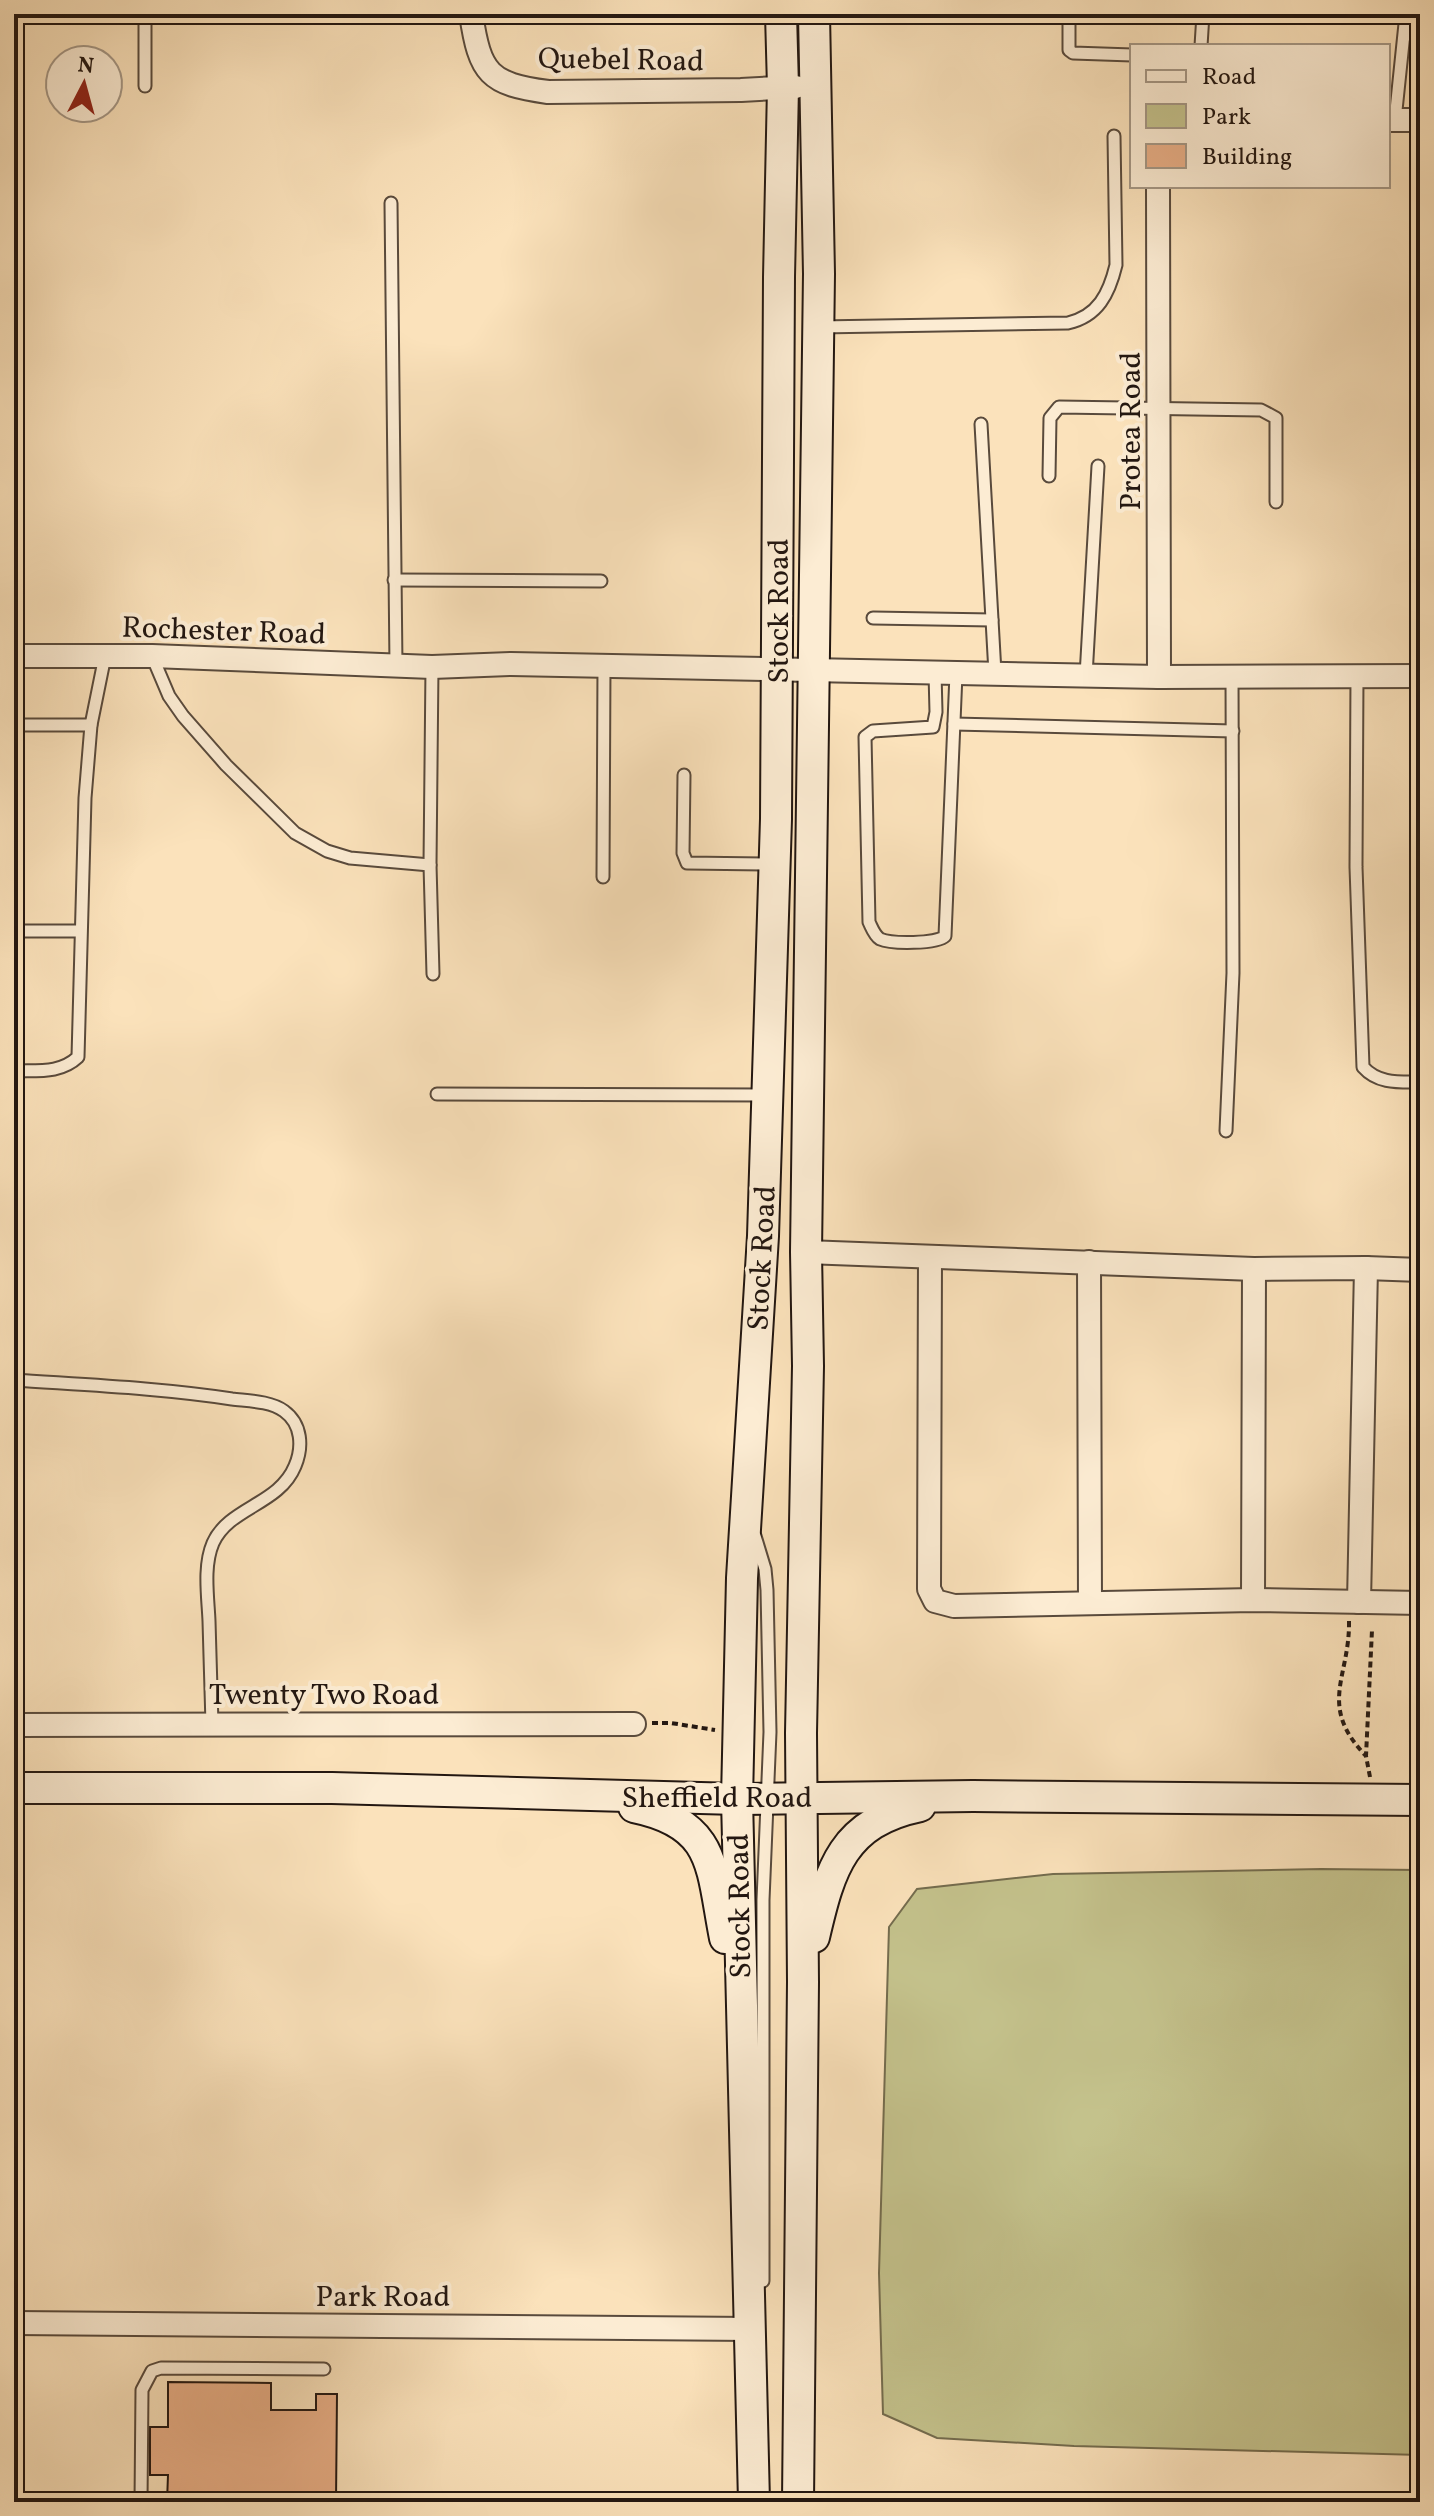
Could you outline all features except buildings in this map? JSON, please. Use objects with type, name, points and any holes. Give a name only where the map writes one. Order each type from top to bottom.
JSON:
[{"type":"main road","name":"Stock Road","points":[[754,2502],[754,2425],[760,2337],[741,2014],[737,1799],[742,1578],[763,1236],[775,864],[783,87],[781,14]]},
{"type":"main road","name":"Stock Road","points":[[798,2502],[808,1366],[806,1252],[818,327],[814,14]]},
{"type":"main road","name":"Sheffield Road","points":[[14,1788],[332,1788],[767,1800],[973,1796],[1420,1800]]},
{"type":"main road","points":[[571,1796],[651,1810],[674,1820],[694,1835],[711,1859],[741,2014]]},
{"type":"main road","points":[[803,1982],[828,1878],[851,1840],[873,1823],[897,1811],[973,1796]]},
{"type":"street","name":"Quebel Road","points":[[471,14],[482,60],[491,75],[507,85],[548,92],[817,86]]},
{"type":"street","points":[[1391,120],[1420,120]]},
{"type":"street","name":"Protea Road","points":[[1158,188],[1161,409],[1159,677]]},
{"type":"street","name":"Rochester Road","points":[[14,656],[152,656],[432,667],[604,665],[814,669]]},
{"type":"street","points":[[814,669],[1159,677],[1420,676]]},
{"type":"street","points":[[806,1252],[1254,1269],[1420,1270]]},
{"type":"street","points":[[930,1257],[929,1589],[935,1601],[954,1606],[1253,1600],[1420,1603]]},
{"type":"street","points":[[1089,1262],[1090,1602]]},
{"type":"street","points":[[1354,1602],[1366,1268]]},
{"type":"street","points":[[1253,1600],[1254,1269]]},
{"type":"street","name":"Twenty Two Road","points":[[14,1725],[634,1724]]},
{"type":"street","name":"Park Road","points":[[14,2323],[760,2337]]},
{"type":"lane","points":[[145,14],[145,86]]},
{"type":"lane","points":[[1069,14],[1069,50],[1073,53],[1130,55]]},
{"type":"lane","points":[[1201,44],[1203,14]]},
{"type":"lane","points":[[1391,120],[1406,35],[1406,14]]},
{"type":"lane","points":[[1406,35],[1420,34]]},
{"type":"lane","points":[[818,327],[1068,323],[1084,319],[1103,300],[1112,283],[1116,265],[1114,136]]},
{"type":"lane","points":[[391,203],[396,665]]},
{"type":"lane","points":[[1049,476],[1050,418],[1059,407],[1261,410],[1276,418],[1278,429],[1276,502]]},
{"type":"lane","points":[[981,424],[995,673]]},
{"type":"lane","points":[[1086,676],[1098,466]]},
{"type":"lane","points":[[394,580],[601,581]]},
{"type":"lane","points":[[873,618],[992,620]]},
{"type":"lane","points":[[14,1071],[58,1069],[68,1066],[78,1057],[79,931],[85,798],[91,725],[105,656]]},
{"type":"lane","points":[[152,656],[169,696],[183,716],[226,765],[295,833],[327,851],[350,858],[430,865]]},
{"type":"lane","points":[[603,877],[604,665]]},
{"type":"lane","points":[[432,667],[430,865],[433,974]]},
{"type":"lane","points":[[945,673],[954,724],[945,936],[935,942],[882,940],[869,922],[865,737],[873,731],[933,727],[945,673]]},
{"type":"lane","points":[[1226,1131],[1233,973],[1232,676]]},
{"type":"lane","points":[[1357,676],[1356,867],[1363,1067],[1371,1076],[1386,1081],[1420,1082]]},
{"type":"lane","points":[[954,724],[1233,731]]},
{"type":"lane","points":[[14,725],[91,725]]},
{"type":"lane","points":[[684,775],[683,853],[687,863],[775,864]]},
{"type":"lane","points":[[14,931],[79,931]]},
{"type":"lane","points":[[437,1094],[768,1095]]},
{"type":"lane","points":[[14,1380],[179,1391],[266,1404],[288,1413],[296,1425],[301,1448],[290,1477],[280,1490],[241,1514],[213,1541],[207,1585],[212,1724]]},
{"type":"lane","points":[[747,1511],[762,1560],[767,1590],[770,1732],[763,1900],[763,2292]]},
{"type":"lane","points":[[141,2502],[142,2390],[152,2371],[161,2368],[324,2369]]},
{"type":"path","points":[[1354,1602],[1348,1652],[1341,1671],[1339,1715],[1355,1745],[1366,1756]]},
{"type":"path","points":[[1371,1780],[1366,1756],[1372,1630]]},
{"type":"path","points":[[634,1724],[671,1723],[723,1731]]},
{"type":"green space","points":[[1420,1870],[1420,2455],[1074,2446],[937,2438],[883,2414],[879,2273],[889,1927],[917,1889],[1053,1874]]}]
